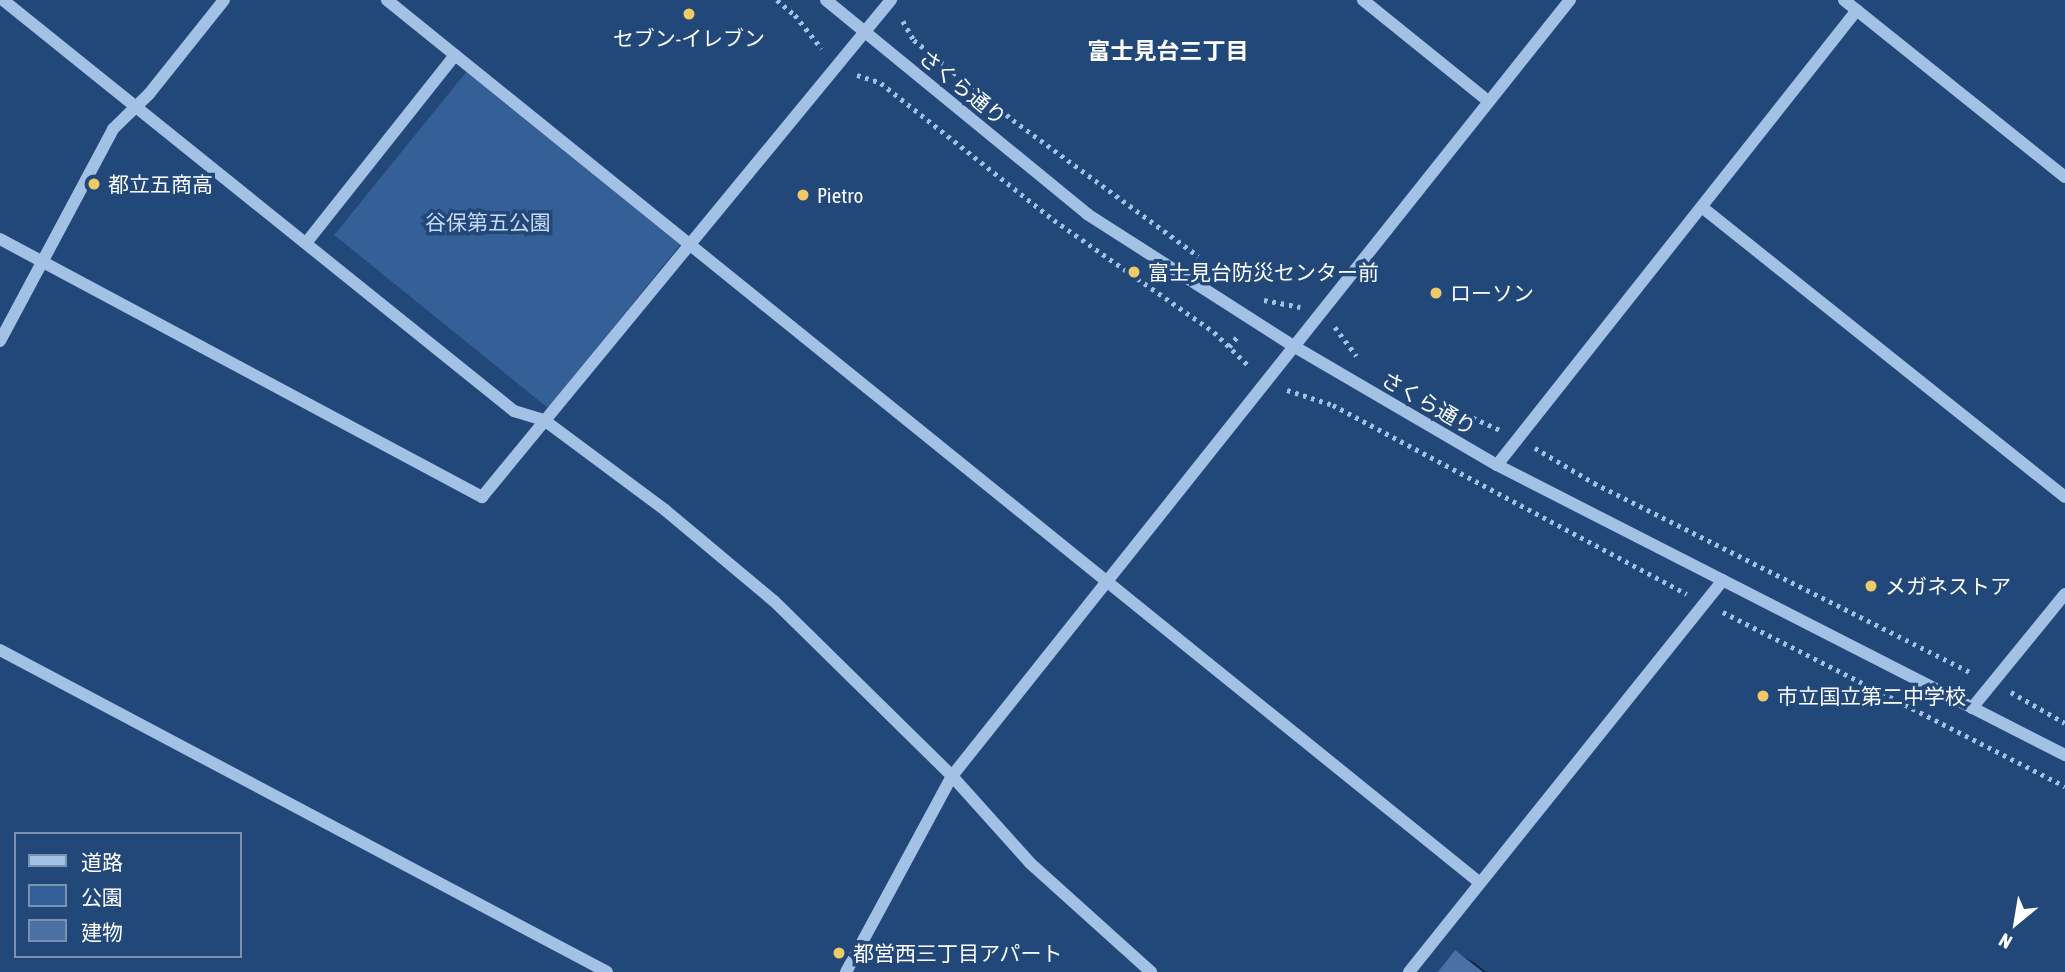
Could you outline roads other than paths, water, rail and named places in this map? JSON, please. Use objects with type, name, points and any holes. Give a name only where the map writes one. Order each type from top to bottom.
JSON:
[{"type":"street","points":[[3,0],[514,411],[544,420],[665,510],[774,601],[952,776],[1030,863],[1151,972]]},
{"type":"street","points":[[0,341],[113,129],[135,104],[149,94],[224,0]]},
{"type":"street","points":[[387,0],[1480,883]]},
{"type":"street","name":"さくら通り","points":[[826,0],[1087,214],[1294,347],[1497,465],[2065,755]]},
{"type":"street","points":[[0,239],[482,497],[692,247],[891,0]]},
{"type":"street","points":[[1363,0],[1488,101]]},
{"type":"street","points":[[846,972],[952,776],[1570,0]]},
{"type":"street","points":[[1844,0],[2065,177]]},
{"type":"street","points":[[1497,465],[1857,10]]},
{"type":"street","points":[[306,243],[455,55]]},
{"type":"street","points":[[1703,208],[2065,497]]},
{"type":"street","points":[[1409,972],[1723,580]]},
{"type":"street","points":[[1972,708],[2065,593]]},
{"type":"street","points":[[0,650],[607,972]]},
{"type":"place","name":"セブン-イレブン","points":[[689,14]]},
{"type":"place","name":"都立五商高","points":[[94,184]]},
{"type":"place","name":"Pietro","points":[[803,195]]},
{"type":"place","name":"富士見台防災センター前","points":[[1134,272]]},
{"type":"place","name":"ローソン","points":[[1436,293]]},
{"type":"place","name":"メガネストア","points":[[1871,586]]},
{"type":"place","name":"市立国立第二中学校","points":[[1763,696]]},
{"type":"place","name":"都営西三丁目アパート","points":[[839,953]]},
{"type":"district","name":"富士見台三丁目","points":[[1168,51]]},
{"type":"park label","name":"谷保第五公園","points":[[488,222]]}]
